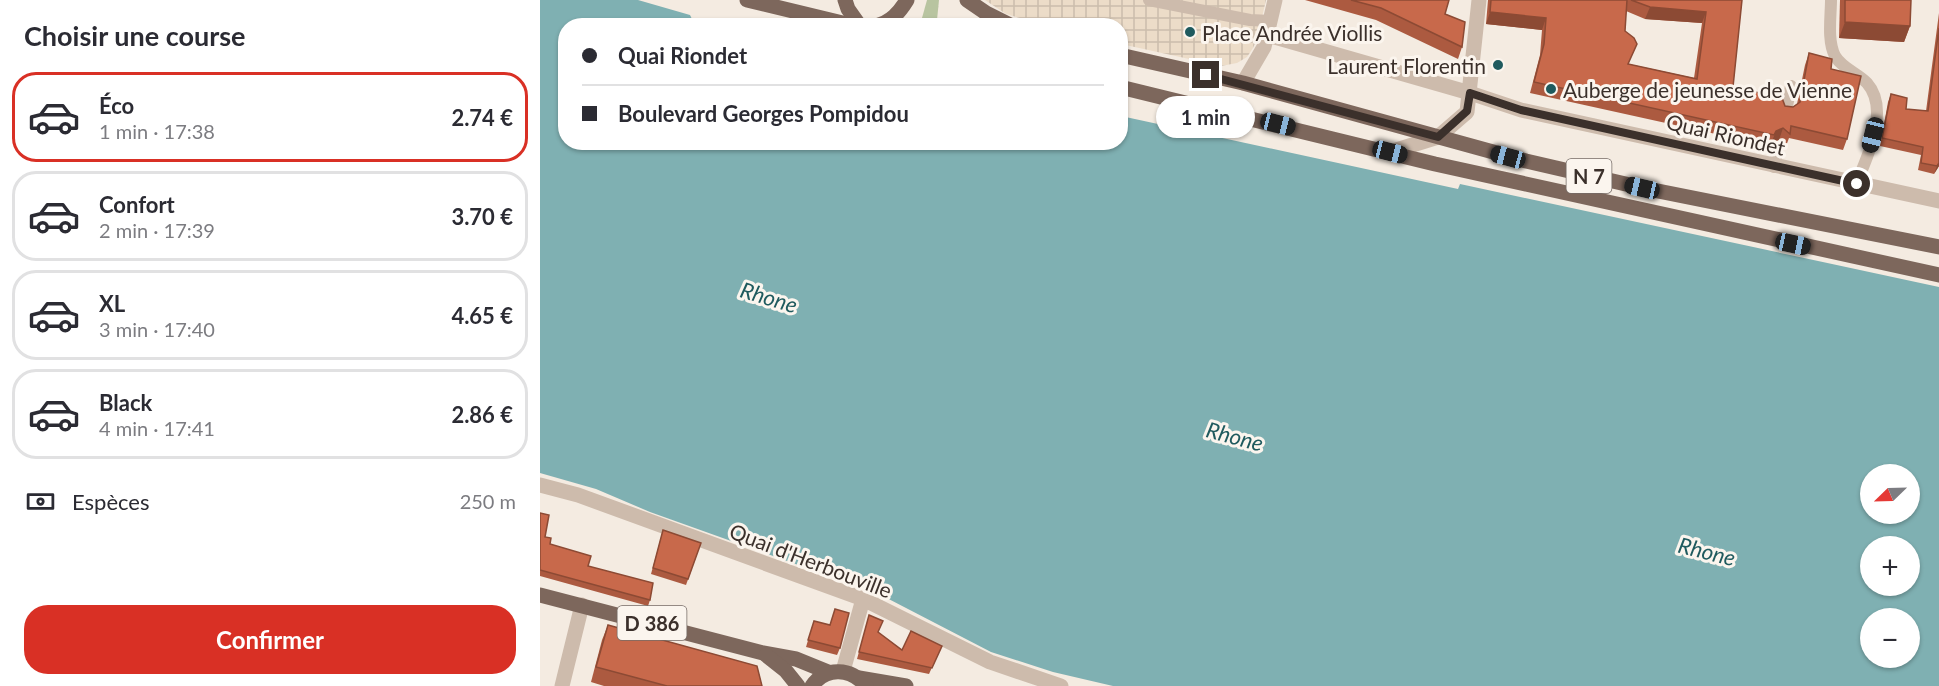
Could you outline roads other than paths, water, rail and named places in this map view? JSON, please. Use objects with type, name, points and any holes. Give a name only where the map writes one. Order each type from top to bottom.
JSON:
[{"type":"main road","points":[[747,0],[822,18]]},
{"type":"main road","points":[[845,0],[854,18]]},
{"type":"main road","points":[[892,18],[907,0]]},
{"type":"main road","points":[[967,0],[996,18]]},
{"type":"main road","name":"N 7","points":[[1128,57],[1243,83],[1526,161],[1642,188],[1939,247]]},
{"type":"main road","name":"N 7","points":[[1128,89],[1515,182],[1939,275]]},
{"type":"main road","name":"D 386","points":[[540,595],[763,653],[796,658],[836,672]]},
{"type":"main road","name":"D 386","points":[[763,653],[786,671],[798,686]]},
{"type":"main road","points":[[812,686],[821,676],[836,672],[862,682],[906,686]]},
{"type":"street","points":[[1243,83],[1260,54],[1275,0]]},
{"type":"street","points":[[1390,152],[1438,137],[1467,111],[1479,0]]},
{"type":"street","name":"Quai Riondet","points":[[1269,28],[1521,110],[1774,167],[1939,201]]},
{"type":"street","name":"Quai d'Herbouville","points":[[540,485],[578,495],[863,600],[990,662],[1061,686]]},
{"type":"street","points":[[836,672],[863,600]]},
{"type":"street","points":[[562,686],[582,605]]},
{"type":"lane","points":[[1149,0],[1243,19],[1269,28]]},
{"type":"lane","points":[[1831,0],[1833,53],[1846,67],[1865,81],[1875,94],[1878,105],[1867,158],[1857,184]]},
{"type":"lane","points":[[1786,111],[1791,86]]},
{"type":"lane","points":[[1774,167],[1778,148]]},
{"type":"water","name":"Rhone","points":[[540,0],[638,0],[690,15],[692,18],[558,18],[558,150],[1128,150],[1128,118],[1458,189],[1460,184],[1939,287],[1939,686],[1113,686],[1053,672],[991,652],[879,594],[650,512],[596,489],[540,473]]},
{"type":"place","name":"Place Andrée Viollis","points":[[1190,32]]},
{"type":"place","name":"Laurent Florentin","points":[[1498,65]]},
{"type":"place","name":"Auberge de jeunesse de Vienne","points":[[1551,89]]}]
